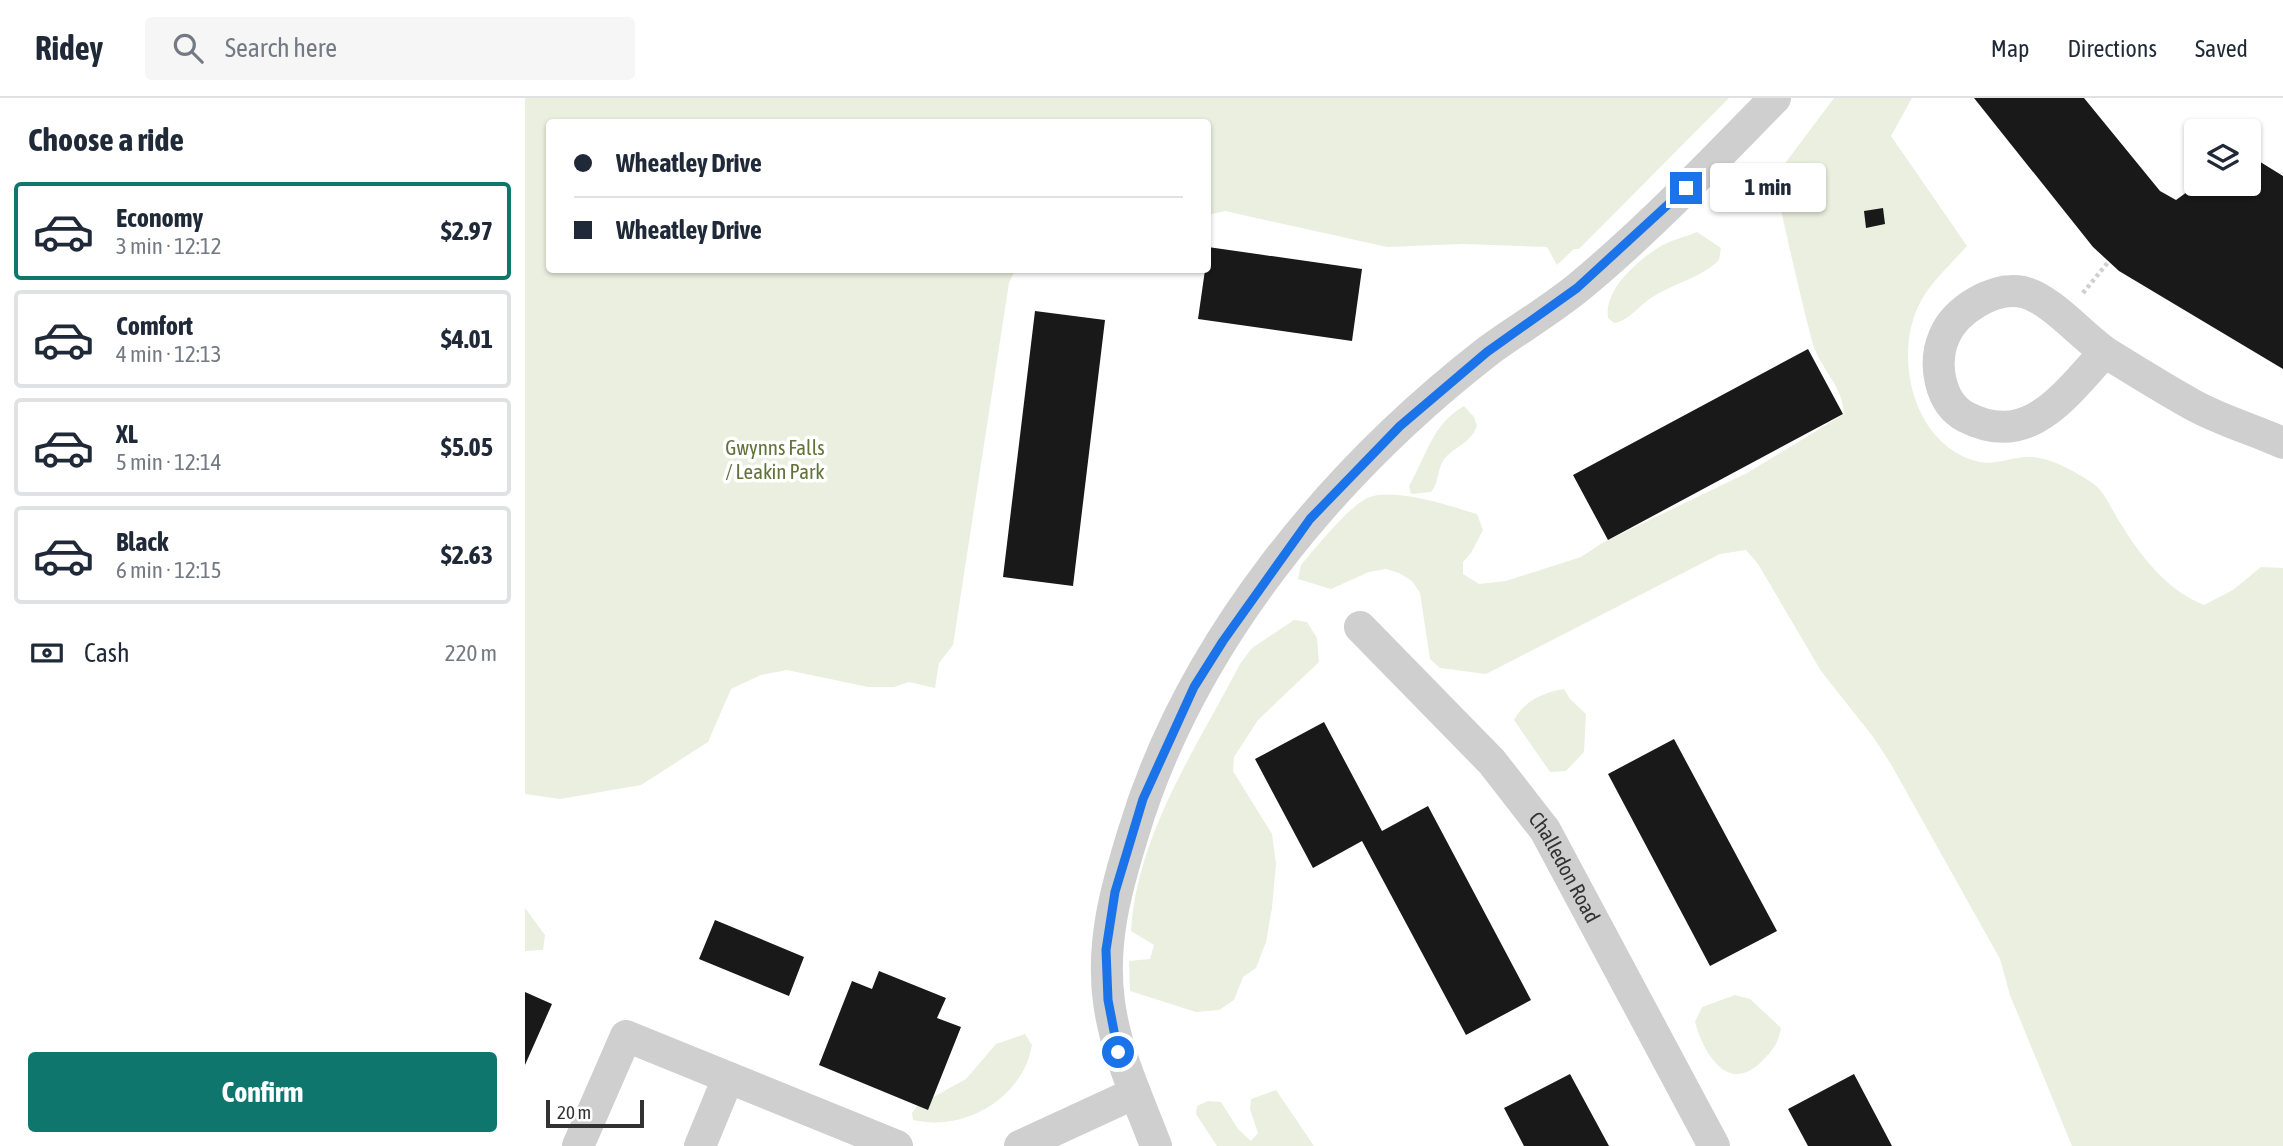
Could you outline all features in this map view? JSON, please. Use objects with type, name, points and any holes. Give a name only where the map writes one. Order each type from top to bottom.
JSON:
[{"type":"street","points":[[1156,1146],[1118,1052],[1108,1000],[1106,950],[1115,892],[1143,799],[1194,687],[1223,641],[1310,519],[1400,426],[1487,352],[1577,288],[1609,261],[1775,98]]},
{"type":"street","points":[[2105,352],[2048,412],[2032,422],[2009,427],[1983,424],[1963,415],[1949,401],[1940,380],[1944,336],[1958,318],[1979,301],[2001,293],[2023,292],[2046,305],[2105,352],[2197,407],[2283,443]]},
{"type":"street","name":"Challedon Road","points":[[1360,627],[1492,762],[1545,830],[1714,1146]]},
{"type":"street","points":[[578,1146],[626,1036],[897,1146]]},
{"type":"street","points":[[700,1146],[728,1078]]},
{"type":"street","points":[[1020,1146],[1135,1093]]},
{"type":"green space","name":"Gwynns Falls / Leakin Park","points":[[525,98],[1729,98],[1579,249],[1574,249],[1557,265],[1547,247],[1463,244],[1387,247],[1225,211],[1211,214],[1211,119],[546,119],[546,273],[1014,273],[1009,283],[953,645],[939,663],[935,688],[909,682],[894,687],[868,687],[787,670],[761,675],[731,689],[708,742],[641,785],[560,799],[525,794]]},
{"type":"green space","points":[[1834,98],[1912,98],[1891,136],[1967,246],[1922,299],[1913,321],[1908,345],[1914,395],[1924,418],[1938,438],[1957,453],[1980,462],[2036,457],[2061,465],[2084,478],[2104,495],[2127,534],[2155,570],[2177,590],[2204,605],[2233,590],[2261,567],[2283,568],[2283,1146],[2072,1146],[2010,995],[2000,959],[1892,766],[1874,738],[1821,671],[1758,564],[1746,550],[1720,554],[1486,674],[1440,668],[1430,659],[1420,593],[1412,581],[1399,573],[1386,569],[1369,572],[1331,589],[1298,579],[1301,565],[1353,508],[1370,497],[1395,495],[1424,499],[1477,514],[1483,530],[1463,562],[1463,574],[1479,584],[1506,581],[1581,557],[1604,542],[1747,473],[1844,414],[1840,394],[1812,341],[1774,178]]},
{"type":"green space","points":[[1697,232],[1721,248],[1719,260],[1704,272],[1651,298],[1624,319],[1614,323],[1608,318],[1611,296],[1633,267],[1661,246]]},
{"type":"green space","points":[[1464,406],[1474,417],[1477,426],[1474,432],[1443,461],[1431,492],[1411,494],[1409,486],[1437,432],[1453,413]]},
{"type":"green space","points":[[1294,620],[1307,622],[1317,638],[1319,662],[1258,720],[1234,757],[1233,771],[1272,834],[1276,864],[1266,942],[1256,968],[1243,977],[1234,1000],[1219,1010],[1196,1012],[1130,991],[1129,961],[1150,959],[1154,945],[1131,931],[1145,860],[1172,792],[1240,664],[1252,648]]},
{"type":"green space","points":[[1564,689],[1570,699],[1586,714],[1584,752],[1566,771],[1550,772],[1514,720],[1535,698]]},
{"type":"green space","points":[[525,908],[545,935],[543,950],[525,951]]},
{"type":"green space","points":[[1735,995],[1750,999],[1781,1028],[1777,1043],[1762,1061],[1739,1074],[1719,1067],[1711,1058],[1695,1022],[1702,1007]]},
{"type":"green space","points":[[1025,1034],[1032,1045],[1026,1064],[1017,1081],[989,1107],[952,1121],[913,1120],[912,1113],[917,1106],[966,1079],[996,1044]]},
{"type":"green space","points":[[1276,1090],[1314,1146],[1217,1146],[1196,1114],[1197,1106],[1208,1101],[1221,1102],[1238,1129],[1251,1141],[1258,1133],[1250,1109],[1251,1099]]},
{"type":"building","points":[[1974,98],[2084,98],[2160,191],[2176,200],[2184,194],[2261,196],[2261,162],[2283,176],[2283,369],[2119,271],[2093,247]]},
{"type":"building","points":[[1883,208],[1885,224],[1866,228],[1864,211]]},
{"type":"building","points":[[1211,247],[1362,269],[1352,341],[1198,319],[1205,273],[1211,273]]},
{"type":"building","points":[[1035,311],[1105,320],[1073,586],[1003,577]]},
{"type":"building","points":[[1808,349],[1843,414],[1608,540],[1573,475]]},
{"type":"building","points":[[1324,722],[1382,831],[1428,806],[1531,1000],[1466,1035],[1362,841],[1313,868],[1255,759]]},
{"type":"building","points":[[1674,739],[1777,931],[1710,966],[1608,774]]},
{"type":"building","points":[[715,920],[804,957],[789,996],[699,959]]},
{"type":"building","points":[[879,971],[946,998],[937,1018],[961,1027],[928,1110],[819,1065],[852,981],[872,989]]},
{"type":"building","points":[[525,992],[552,1004],[525,1065]]},
{"type":"building","points":[[1570,1074],[1609,1146],[1524,1146],[1504,1108]]},
{"type":"building","points":[[1854,1074],[1892,1146],[1808,1146],[1788,1109]]},
{"type":"route","points":[[1118,1052],[1108,1000],[1106,950],[1115,892],[1143,799],[1194,687],[1223,641],[1310,519],[1400,426],[1487,352],[1577,288],[1686,188]]}]
